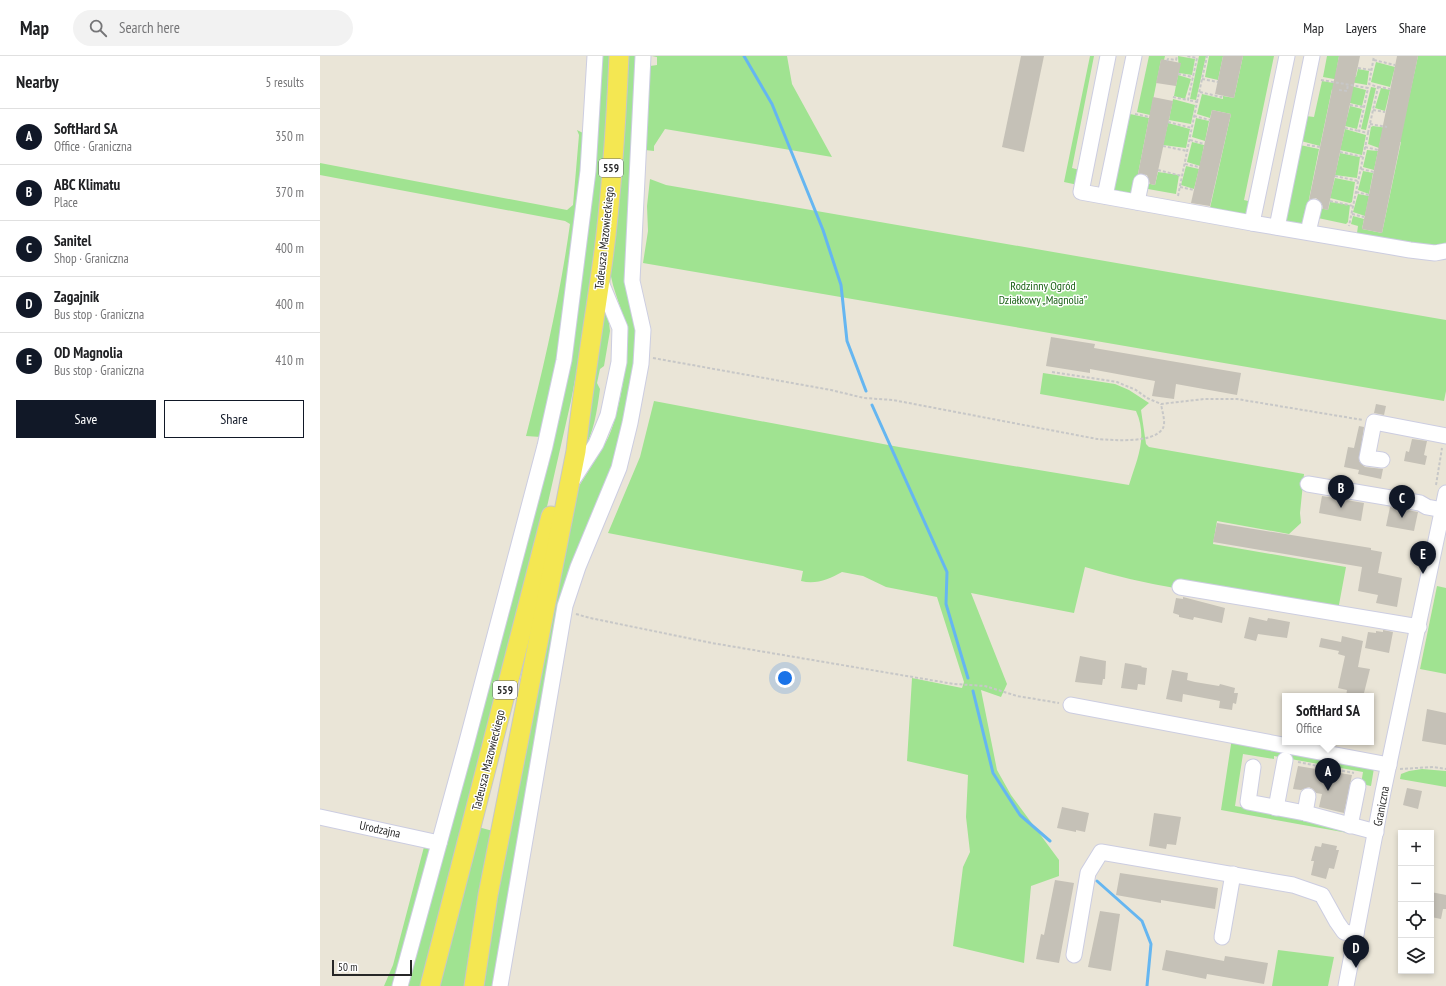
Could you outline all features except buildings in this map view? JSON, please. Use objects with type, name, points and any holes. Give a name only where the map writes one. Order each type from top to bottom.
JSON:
[{"type":"main road","name":"Tadeusza Mazowieckiego","points":[[474,986],[488,895],[576,451],[582,395],[599,280],[612,161],[619,56]]},
{"type":"main road","name":"Tadeusza Mazowieckiego","points":[[430,986],[582,395]]},
{"type":"street","points":[[400,986],[545,446],[564,360],[588,171],[595,56]]},
{"type":"street","points":[[500,986],[565,606],[578,567],[619,468],[630,423],[642,355],[643,330],[632,281],[643,56]]},
{"type":"street","points":[[1108,56],[1082,192],[1410,250],[1435,252],[1446,251]]},
{"type":"street","points":[[1105,196],[1134,56]]},
{"type":"street","points":[[1252,223],[1286,56]]},
{"type":"street","points":[[1277,227],[1312,56]]},
{"type":"street","points":[[1137,202],[1141,182]]},
{"type":"street","points":[[1308,232],[1314,207]]},
{"type":"street","points":[[570,484],[599,438],[608,415],[618,362],[620,328],[599,280]]},
{"type":"street","points":[[1382,460],[1367,458],[1374,422],[1446,436]]},
{"type":"street","points":[[1308,484],[1420,503],[1427,507],[1443,510]]},
{"type":"street","name":"Graniczna","points":[[1346,986],[1389,766],[1446,493]]},
{"type":"street","points":[[1180,587],[1419,627]]},
{"type":"street","points":[[1071,705],[1389,766]]},
{"type":"street","points":[[1276,808],[1285,760]]},
{"type":"street","points":[[1253,767],[1248,802],[1305,813],[1376,832]]},
{"type":"street","points":[[1350,826],[1358,786]]},
{"type":"street","points":[[1305,813],[1308,796]]},
{"type":"street","name":"Urodzajna","points":[[320,817],[439,843]]},
{"type":"street","points":[[1074,955],[1088,873],[1101,852],[1294,885],[1322,895],[1344,932],[1356,934]]},
{"type":"street","points":[[1222,937],[1233,874]]},
{"type":"path","points":[[1167,61],[1168,59],[1176,60],[1177,56]]},
{"type":"path","points":[[1187,56],[1197,57],[1188,100]]},
{"type":"path","points":[[1178,196],[1207,56]]},
{"type":"path","points":[[1374,56],[1369,84],[1390,89]]},
{"type":"path","points":[[1374,60],[1395,65]]},
{"type":"path","points":[[1358,68],[1372,70]]},
{"type":"path","points":[[1178,74],[1193,77]]},
{"type":"path","points":[[1202,79],[1218,82]]},
{"type":"path","points":[[1319,86],[1321,79],[1368,88],[1359,131]]},
{"type":"path","points":[[1339,90],[1347,90],[1348,84]]},
{"type":"path","points":[[1349,226],[1378,87]]},
{"type":"path","points":[[1200,92],[1222,96]]},
{"type":"path","points":[[1173,98],[1197,102]]},
{"type":"path","points":[[1350,104],[1364,107]]},
{"type":"path","points":[[1373,110],[1385,112]]},
{"type":"path","points":[[1135,114],[1149,117]]},
{"type":"path","points":[[1194,116],[1210,120]]},
{"type":"path","points":[[1168,122],[1192,128]]},
{"type":"path","points":[[1370,124],[1387,127]]},
{"type":"path","points":[[1345,128],[1368,133]]},
{"type":"path","points":[[1190,140],[1204,144]]},
{"type":"path","points":[[1305,144],[1320,147]]},
{"type":"path","points":[[1163,146],[1187,151]]},
{"type":"path","points":[[1366,147],[1378,150]]},
{"type":"path","points":[[1340,152],[1364,157]]},
{"type":"path","points":[[1185,164],[1199,168]]},
{"type":"path","points":[[1361,169],[1374,172]]},
{"type":"path","points":[[1158,170],[1182,176]]},
{"type":"path","points":[[1335,176],[1358,181]]},
{"type":"path","points":[[1180,187],[1194,190]]},
{"type":"path","points":[[1356,192],[1369,195]]},
{"type":"path","points":[[1330,201],[1353,206]]},
{"type":"path","points":[[1352,214],[1364,217]]},
{"type":"path","points":[[642,355],[831,390],[864,398],[893,400],[1098,439],[1120,441],[1136,440],[1157,434],[1163,428],[1161,404]]},
{"type":"path","points":[[1052,372],[1117,382],[1136,390],[1147,398],[1161,404],[1204,399],[1237,399],[1374,422]]},
{"type":"path","points":[[565,606],[578,615],[712,643],[954,684],[985,686],[1017,696],[1071,705]]},
{"type":"path","points":[[1285,760],[1360,774],[1358,786]]},
{"type":"path","points":[[1389,766],[1398,769],[1433,767],[1446,769]]},
{"type":"green space","points":[[600,56],[611,56],[602,201],[585,327],[571,401],[544,520],[424,986],[404,986],[547,455]]},
{"type":"green space","points":[[627,56],[639,56],[640,334],[621,442],[573,569],[496,986],[480,986],[574,496],[612,429],[616,417],[625,370],[627,356],[627,333],[613,285],[610,269]]},
{"type":"green space","points":[[652,56],[787,56],[792,84],[832,157],[665,129],[654,146],[654,151],[645,150],[650,66],[657,65],[657,57]]},
{"type":"green space","points":[[1090,56],[1094,56],[1072,168],[1080,170],[1078,185],[1064,182]]},
{"type":"green space","points":[[1149,56],[1165,56],[1164,60],[1161,60],[1150,115],[1137,112]]},
{"type":"green space","points":[[1178,56],[1195,59],[1192,75],[1179,73]]},
{"type":"green space","points":[[1199,56],[1206,56],[1196,100],[1190,99]]},
{"type":"green space","points":[[1209,56],[1223,56],[1218,80],[1205,77]]},
{"type":"green space","points":[[1243,56],[1274,56],[1244,200],[1252,202],[1249,215],[1210,208],[1231,114],[1212,110],[1210,118],[1197,114],[1202,94],[1223,99],[1223,96],[1234,98]]},
{"type":"green space","points":[[1327,56],[1339,56],[1336,73],[1356,77],[1358,69],[1369,71],[1367,85],[1323,77]]},
{"type":"green space","points":[[1418,56],[1446,56],[1446,244],[1430,246],[1357,233],[1358,226],[1351,224],[1353,216],[1364,219],[1362,229],[1382,233],[1401,142],[1381,137],[1379,148],[1368,144],[1371,127],[1402,130]]},
{"type":"green space","points":[[1376,62],[1395,67],[1390,87],[1371,82]]},
{"type":"green space","points":[[1178,75],[1191,79],[1185,99],[1174,96]]},
{"type":"green space","points":[[1322,81],[1345,85],[1337,89],[1332,89],[1320,146],[1301,141],[1306,116],[1314,117]]},
{"type":"green space","points":[[1351,86],[1366,90],[1362,106],[1350,103]]},
{"type":"green space","points":[[1371,87],[1376,88],[1366,130],[1361,129]]},
{"type":"green space","points":[[1381,88],[1390,90],[1385,111],[1375,108]]},
{"type":"green space","points":[[1173,99],[1195,105],[1191,124],[1169,120]]},
{"type":"green space","points":[[1350,106],[1362,109],[1357,129],[1345,126]]},
{"type":"green space","points":[[1130,114],[1149,118],[1134,194],[1114,190]]},
{"type":"green space","points":[[1196,118],[1209,121],[1205,141],[1192,137]]},
{"type":"green space","points":[[1168,123],[1190,129],[1186,148],[1163,145]]},
{"type":"green space","points":[[1345,129],[1366,135],[1362,155],[1340,150]]},
{"type":"green space","points":[[577,130],[587,135],[563,336],[541,437],[526,436],[551,331],[570,224],[565,221],[320,175],[320,163],[567,210],[573,205],[579,135]]},
{"type":"green space","points":[[1192,142],[1204,145],[1200,166],[1187,162]]},
{"type":"green space","points":[[1300,145],[1319,149],[1304,224],[1286,221]]},
{"type":"green space","points":[[1367,150],[1378,151],[1374,170],[1363,167]]},
{"type":"green space","points":[[1340,153],[1360,157],[1357,178],[1335,175]]},
{"type":"green space","points":[[1186,166],[1199,169],[1194,189],[1181,185]]},
{"type":"green space","points":[[1363,171],[1373,173],[1369,194],[1358,190]]},
{"type":"green space","points":[[1158,172],[1179,175],[1176,194],[1148,189],[1146,197],[1143,196],[1146,183],[1155,185]]},
{"type":"green space","points":[[1335,178],[1355,182],[1352,202],[1350,203],[1330,198]]},
{"type":"green space","name":"Rodzinny Ogród Działkowy „Magnolia”","points":[[650,179],[666,185],[1446,320],[1446,391],[1444,401],[643,263],[648,231],[647,206]]},
{"type":"green space","points":[[1358,194],[1369,196],[1365,216],[1353,212]]},
{"type":"green space","points":[[1330,202],[1350,205],[1348,222],[1346,224],[1318,218],[1320,208],[1328,210]]},
{"type":"green space","points":[[603,314],[608,315],[610,331],[604,366],[600,369],[597,383],[600,389],[598,405],[590,437],[583,452]]},
{"type":"green space","points":[[1043,373],[1115,384],[1129,390],[1149,403],[1141,410],[1146,444],[1149,447],[1304,474],[1300,513],[1301,523],[1289,534],[1217,521],[1213,544],[1346,567],[1338,610],[1179,589],[1116,576],[1085,567],[1074,613],[971,593],[1007,684],[1001,697],[981,690],[997,770],[1011,795],[1059,860],[1059,876],[1031,886],[1024,963],[953,946],[963,867],[970,852],[966,817],[968,775],[907,761],[912,678],[962,688],[964,682],[937,597],[886,587],[863,576],[842,572],[817,582],[801,581],[803,571],[608,533],[640,457],[654,401],[899,447],[1129,485],[1138,457],[1141,439],[1141,430],[1136,411],[1040,394]]},
{"type":"green space","points":[[1437,586],[1446,588],[1446,674],[1420,669]]},
{"type":"green space","points":[[1232,738],[1374,768],[1371,786],[1361,784],[1363,772],[1274,756],[1274,759],[1243,754],[1235,806],[1311,820],[1359,835],[1221,810]]},
{"type":"green space","points":[[1422,769],[1446,771],[1446,787],[1400,779],[1401,774]]},
{"type":"green space","points":[[478,827],[493,831],[466,986],[439,986]]},
{"type":"green space","points":[[425,843],[432,854],[393,986],[384,986],[393,965]]},
{"type":"green space","points":[[1278,950],[1334,957],[1328,986],[1272,986]]},
{"type":"waterway","points":[[744,56],[772,104],[823,230],[841,285],[847,341],[866,391]]},
{"type":"waterway","points":[[872,405],[947,572],[946,604],[968,678]]},
{"type":"waterway","points":[[973,691],[993,773],[1020,815],[1050,841]]},
{"type":"waterway","points":[[1097,881],[1142,921],[1151,944],[1147,986]]},
{"type":"place","name":"ABC Klimatu","points":[[1341,508]]},
{"type":"place","name":"Sanitel","points":[[1402,518]]},
{"type":"place","name":"OD Magnolia","points":[[1423,574]]},
{"type":"place","name":"SoftHard SA","points":[[1328,791]]},
{"type":"place","name":"Zagajnik","points":[[1356,968]]}]
